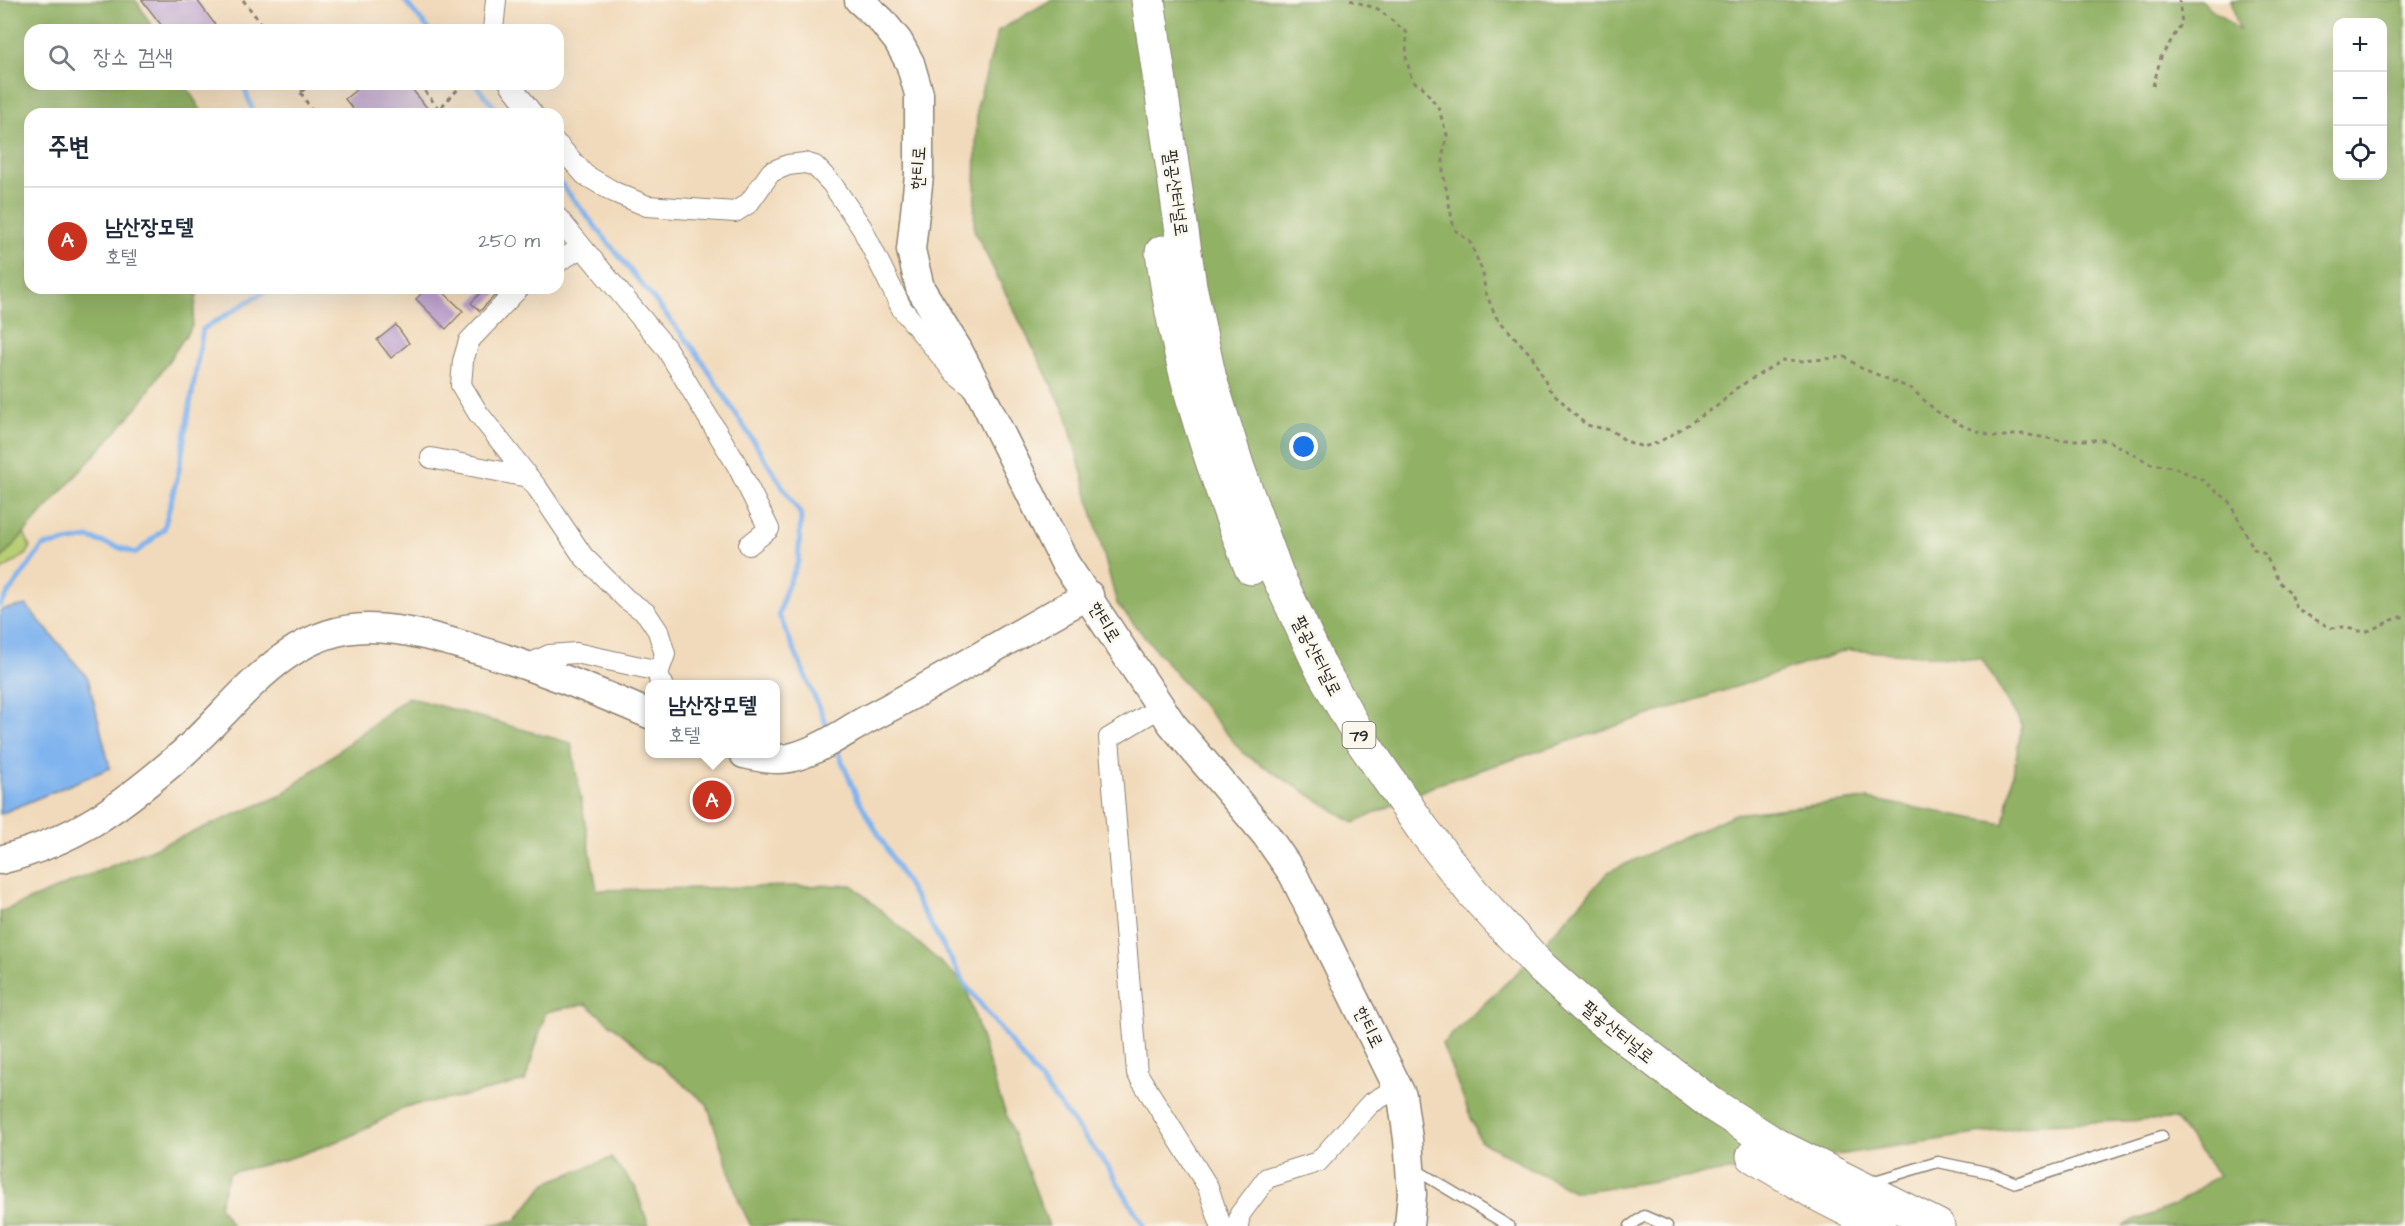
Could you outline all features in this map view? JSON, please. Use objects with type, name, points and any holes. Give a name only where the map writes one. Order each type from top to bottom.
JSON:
[{"type":"highway","name":"팔공산터널로","points":[[1129,0],[1170,307],[1196,414],[1218,483],[1258,585],[1308,689],[1355,770],[1405,840],[1466,917],[1541,994],[1639,1077],[1732,1144],[1817,1194],[1879,1226]]},
{"type":"highway","name":"팔공산터널로","points":[[1148,0],[1190,286],[1209,380],[1277,574],[1321,668],[1364,744],[1422,828],[1473,893],[1541,967],[1586,1008],[1713,1105],[1776,1145],[1938,1226]]},
{"type":"street","points":[[494,24],[496,0]]},
{"type":"street","name":"한티로","points":[[859,0],[881,20],[898,41],[915,78],[919,94],[921,128],[919,176],[911,250],[920,288],[957,348],[1065,562],[1089,595],[1115,640],[1172,724],[1266,835],[1293,874],[1402,1096],[1412,1194],[1409,1226]]},
{"type":"street","points":[[515,90],[528,108]]},
{"type":"street","points":[[564,152],[585,175],[614,192],[647,207],[735,212],[749,203],[771,172],[788,165],[805,163],[815,166],[837,191],[862,228],[902,309],[955,373],[981,394]]},
{"type":"street","points":[[564,225],[666,348],[737,465],[769,529],[748,545]]},
{"type":"street","points":[[564,258],[582,247]]},
{"type":"street","points":[[513,294],[469,341],[463,361],[461,385],[478,413],[528,477],[583,556],[626,600],[646,613],[658,631],[665,654],[661,678],[576,653],[549,655],[527,665]]},
{"type":"street","points":[[430,458],[528,477]]},
{"type":"street","points":[[774,758],[780,759],[810,751],[919,693],[1042,620],[1089,595]]},
{"type":"street","points":[[0,860],[60,840],[103,816],[184,752],[269,668],[292,651],[319,636],[366,628],[393,629],[461,644],[527,665],[645,712]]},
{"type":"street","points":[[1161,707],[1109,738],[1137,1073],[1208,1187],[1221,1226]]},
{"type":"street","points":[[1238,1226],[1240,1214],[1268,1178],[1318,1162],[1371,1104],[1398,1087]]},
{"type":"lane","points":[[1859,1185],[1938,1162],[1991,1173],[2016,1183],[2162,1136]]},
{"type":"lane","points":[[1410,1166],[1509,1226]]},
{"type":"lane","points":[[1629,1226],[1644,1216],[1667,1226]]},
{"type":"path","points":[[243,0],[261,24]]},
{"type":"path","points":[[1350,0],[1378,9],[1407,33],[1406,57],[1412,81],[1422,86],[1438,107],[1447,135],[1443,154],[1443,173],[1454,229],[1470,242],[1483,273],[1485,291],[1496,317],[1532,356],[1550,389],[1586,425],[1611,430],[1626,441],[1643,447],[1657,443],[1673,434],[1720,404],[1735,389],[1783,360],[1803,361],[1845,357],[1861,368],[1912,389],[1936,411],[1965,426],[1994,437],[2023,434],[2058,440],[2107,440],[2151,464],[2173,467],[2202,480],[2228,500],[2254,549],[2265,554],[2279,582],[2291,593],[2296,609],[2331,628],[2344,627],[2368,631],[2399,616],[2405,617]]},
{"type":"path","points":[[2153,86],[2161,57],[2182,23],[2179,0]]},
{"type":"path","points":[[300,90],[310,108]]},
{"type":"path","points":[[424,90],[438,108]]},
{"type":"path","points":[[440,108],[457,90]]},
{"type":"green space","points":[[0,0],[136,0],[150,24],[24,24],[24,90],[189,90],[199,108],[24,108],[24,294],[197,294],[192,326],[137,408],[0,560]]},
{"type":"green space","points":[[1051,0],[2200,0],[2239,30],[2231,0],[2405,0],[2405,1226],[2122,1226],[2173,1206],[2218,1175],[2175,1119],[2042,1124],[1575,1192],[1480,1141],[1442,1044],[1526,964],[1608,872],[1735,814],[1867,799],[2004,824],[2022,725],[1982,659],[1848,650],[1438,784],[1354,823],[1244,754],[1117,604],[1066,414],[974,230],[977,107],[998,31]]},
{"type":"green space","points":[[0,511],[25,535],[30,547],[27,554],[0,571]]},
{"type":"green space","points":[[408,697],[571,743],[597,890],[852,885],[965,984],[998,1093],[1049,1226],[751,1226],[740,1204],[707,1104],[586,1004],[546,1012],[525,1081],[456,1098],[408,1106],[349,1137],[288,1159],[229,1173],[219,1206],[232,1226],[0,1226],[0,912],[280,796]]},
{"type":"green space","points":[[611,1158],[635,1187],[649,1226],[487,1226],[516,1220],[546,1183]]},
{"type":"water","points":[[26,605],[88,678],[110,768],[0,814],[0,610]]},
{"type":"building","points":[[142,0],[197,0],[215,24],[160,24]]},
{"type":"building","points":[[356,90],[413,90],[427,108],[352,108],[345,99]]},
{"type":"building","points":[[421,294],[445,294],[463,311],[446,329],[416,299]]},
{"type":"building","points":[[479,294],[496,294],[480,311],[471,303]]},
{"type":"building","points":[[396,325],[409,343],[391,358],[377,340]]},
{"type":"waterway","points":[[404,0],[424,24]]},
{"type":"waterway","points":[[245,90],[252,108]]},
{"type":"waterway","points":[[480,90],[495,108]]},
{"type":"waterway","points":[[564,187],[696,352],[801,515],[798,562],[785,592],[779,615],[830,733]]},
{"type":"waterway","points":[[0,605],[43,546],[89,538],[136,553],[164,529],[179,470],[203,329],[261,294]]},
{"type":"waterway","points":[[836,747],[857,797],[965,984],[1108,1167],[1144,1226]]},
{"type":"place","name":"남산장모텔","points":[[712,800]]}]
